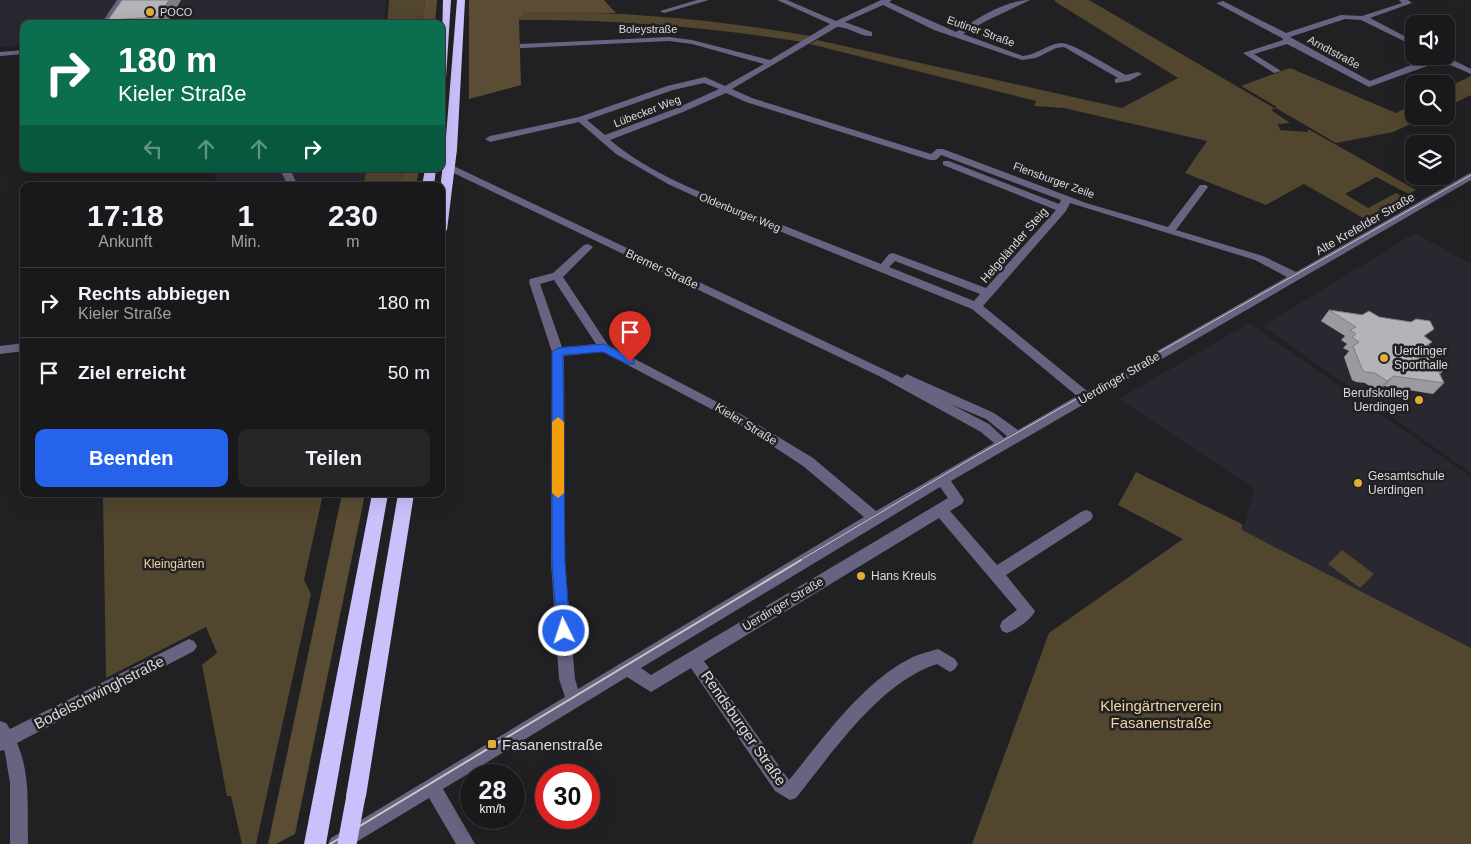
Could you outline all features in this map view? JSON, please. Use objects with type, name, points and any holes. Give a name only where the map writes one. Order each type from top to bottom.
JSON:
[{"type":"highway","points":[[445,27],[447,0]]},
{"type":"highway","points":[[445,197],[461,0]]},
{"type":"highway","points":[[315,844],[379,497]]},
{"type":"highway","points":[[347,844],[406,497]]},
{"type":"street","points":[[108,20],[121,0]]},
{"type":"street","points":[[664,11],[705,0]]},
{"type":"street","points":[[781,0],[839,24],[870,34]]},
{"type":"street","points":[[861,0],[873,7]]},
{"type":"street","points":[[956,35],[983,19],[1026,0]]},
{"type":"street","points":[[1363,18],[1408,3],[1403,0]]},
{"type":"street","name":"Lübecker Weg","points":[[581,119],[604,139],[674,113],[725,89],[839,24],[885,1]]},
{"type":"street","name":"Eutiner Straße","points":[[885,1],[912,17],[1022,58],[1028,58],[1058,45],[1065,45],[1126,79]]},
{"type":"street","name":"Arndtstraße","points":[[1220,3],[1369,84],[1418,65]]},
{"type":"street","points":[[1286,38],[1344,16],[1363,18],[1405,39]]},
{"type":"street","name":"Arndtstraße","points":[[1278,71],[1247,54],[1286,38]]},
{"type":"street","name":"Boleystraße","points":[[523,46],[669,39],[692,42],[771,63]]},
{"type":"street","points":[[0,54],[20,52]]},
{"type":"street","points":[[1455,64],[1471,72]]},
{"type":"street","points":[[1116,82],[1138,74]]},
{"type":"street","name":"Lübecker Weg","points":[[490,139],[581,119],[698,80],[708,80],[725,89]]},
{"type":"street","name":"Flensburger Zeile","points":[[725,89],[782,111],[933,158],[1064,204],[1171,230],[1259,258],[1297,277]]},
{"type":"street","name":"Oldenburger Weg","points":[[604,139],[638,164],[700,196],[976,306],[1086,397]]},
{"type":"street","name":"Bremer Straße","points":[[445,165],[883,373],[985,428],[1003,444]]},
{"type":"street","name":"Alte Krefelder Straße","points":[[1297,277],[1470,177]]},
{"type":"street","points":[[1171,230],[1202,187]]},
{"type":"street","name":"Helgoländer Steig","points":[[976,306],[1064,204]]},
{"type":"street","points":[[574,699],[567,679],[558,562],[558,352],[534,282],[557,276],[588,248]]},
{"type":"street","points":[[883,268],[893,256],[989,293]]},
{"type":"street","name":"Kieler Straße","points":[[557,276],[604,348],[740,418],[808,462],[875,518]]},
{"type":"street","name":"Uerdinger Straße","points":[[336,844],[875,518],[1297,277]]},
{"type":"street","points":[[0,350],[20,348]]},
{"type":"street","points":[[558,352],[604,348]]},
{"type":"street","name":"Bremer Straße","points":[[883,373],[906,379],[990,416],[1017,436]]},
{"type":"street","name":"Uerdinger Straße","points":[[627,667],[651,684],[957,500],[942,480]]},
{"type":"street","points":[[941,510],[976,547],[995,574],[1028,611],[1007,626]]},
{"type":"street","points":[[995,574],[1086,516]]},
{"type":"street","name":"Bodelschwinghstraße","points":[[19,844],[17,761],[3,737],[189,646]]},
{"type":"street","name":"Rendsburger Straße","points":[[693,658],[781,785],[790,792],[859,712],[892,680],[914,664],[938,656],[950,664]]},
{"type":"street","points":[[431,786],[466,844]]},
{"type":"shaded area","points":[[0,0],[386,0],[384,20],[20,20],[20,45],[0,47]]},
{"type":"shaded area","points":[[425,0],[437,0],[435,20],[423,20]]},
{"type":"shaded area","points":[[469,0],[604,0],[616,13],[525,12],[519,20],[521,85],[469,99]]},
{"type":"shaded area","points":[[214,172],[366,172],[364,182],[217,182]]},
{"type":"shaded area","points":[[403,172],[418,172],[417,182],[402,182]]},
{"type":"shaded area","name":"Berufskolleg Uerdingen","points":[[1415,233],[1471,264],[1471,473],[1263,326]]},
{"type":"shaded area","name":"Gesamtschule Uerdingen","points":[[1249,323],[1471,477],[1471,648],[1242,530],[1255,489],[1119,399]]},
{"type":"shaded area","points":[[341,497],[364,497],[295,834],[276,844],[268,844]]},
{"type":"green space","points":[[389,0],[425,0],[423,20],[387,20]]},
{"type":"green space","points":[[1089,0],[1274,108],[1277,107],[1241,86],[1290,68],[1396,113],[1405,108],[1405,125],[1408,125],[1393,132],[1336,143],[1276,108],[1271,110],[1290,123],[1278,124],[1280,130],[1308,132],[1308,129],[1416,190],[1409,194],[1376,177],[1345,194],[1368,208],[1396,193],[1406,198],[1365,219],[1304,184],[1266,205],[1185,173],[1207,141],[1064,108],[1034,106],[1036,101],[810,44],[817,40],[1122,108],[1178,78],[1054,1]]},
{"type":"green space","points":[[525,12],[597,13],[668,17],[810,36],[803,42],[661,25],[591,21],[519,20]]},
{"type":"green space","points":[[1471,76],[1471,95],[1455,103],[1455,84]]},
{"type":"green space","points":[[366,172],[403,172],[402,182],[364,182]]},
{"type":"green space","name":"Kleingärtnerverein Fasanenstraße","points":[[1136,472],[1242,524],[1242,530],[1471,648],[1471,844],[972,844],[1049,633],[1183,539],[1118,505]]},
{"type":"green space","name":"Kleingärten","points":[[103,497],[322,497],[304,580],[311,594],[256,844],[242,844],[231,796],[227,796],[202,665],[217,653],[206,627],[106,678]]},
{"type":"green space","points":[[1342,550],[1374,574],[1360,588],[1328,564]]},
{"type":"building","points":[[122,0],[169,0],[158,17],[108,20]]},
{"type":"building","name":"Uerdinger Sporthalle","points":[[1329,310],[1362,315],[1369,311],[1379,317],[1411,322],[1416,319],[1430,321],[1434,329],[1424,336],[1432,342],[1427,345],[1436,349],[1432,353],[1439,357],[1433,360],[1446,368],[1439,373],[1444,383],[1394,376],[1387,381],[1375,373],[1365,372],[1353,346],[1359,342],[1352,337],[1356,334],[1350,330],[1356,327]]},
{"type":"tram line","points":[[799,561],[969,460],[1471,175]]},
{"type":"tram line","points":[[330,844],[801,560]]},
{"type":"slow traffic","points":[[558,422],[558,493]]},
{"type":"place","name":"POCO","points":[[150,12]]},
{"type":"place","name":"Uerdinger Sporthalle","points":[[1384,358]]},
{"type":"place","name":"Berufskolleg Uerdingen","points":[[1419,400]]},
{"type":"place","name":"Gesamtschule Uerdingen","points":[[1358,483]]},
{"type":"place","name":"Hans Kreuls","points":[[861,576]]},
{"type":"place","name":"Fasanenstraße","points":[[492,744]]},
{"type":"route","points":[[564,631],[558,562],[558,352],[604,348],[630,362]]}]
